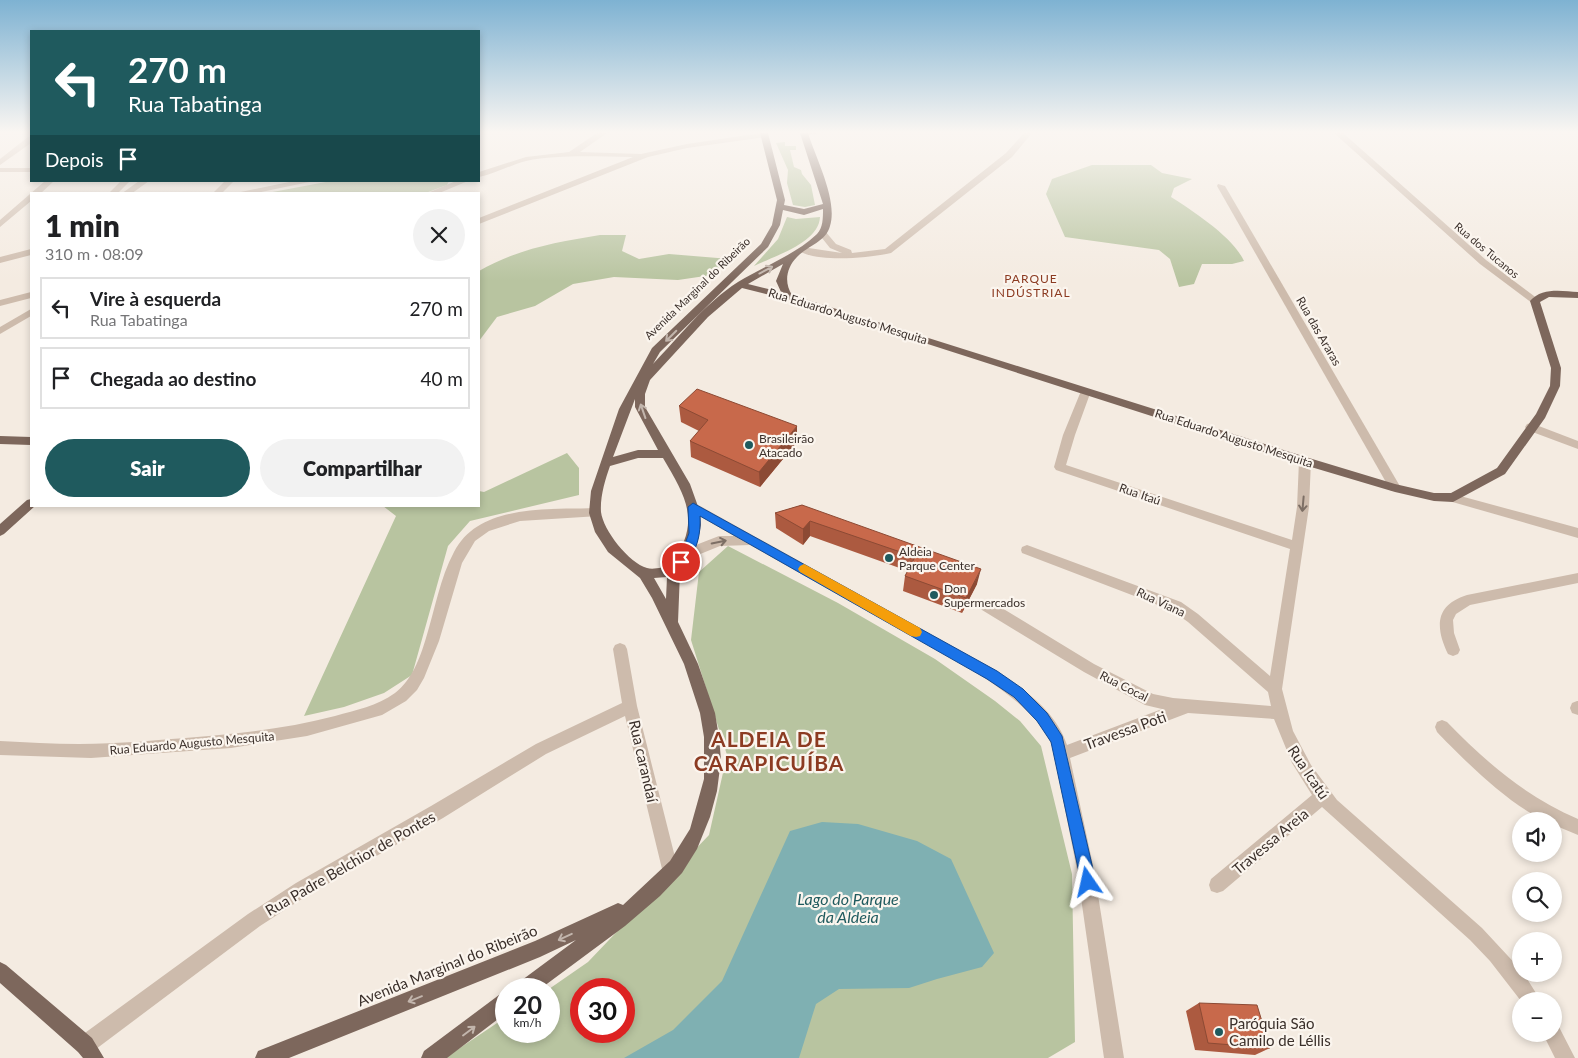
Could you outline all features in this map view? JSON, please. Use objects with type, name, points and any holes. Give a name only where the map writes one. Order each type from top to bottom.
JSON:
[{"type":"main road","name":"Avenida Marginal do Ribeirão","points":[[607,463],[624,409],[639,378],[656,350],[765,245],[776,225],[780,207],[781,200],[777,182]]},
{"type":"main road","points":[[820,182],[828,205],[828,221],[822,233]]},
{"type":"main road","points":[[780,207],[804,212],[828,205]]},
{"type":"main road","name":"Avenida Marginal do Ribeirão","points":[[666,454],[640,407],[640,394],[645,379],[705,315],[740,285],[797,253],[822,233]]},
{"type":"main road","points":[[788,296],[781,288],[780,280],[797,253]]},
{"type":"main road","name":"Rua Eduardo Augusto Mesquita","points":[[740,285],[788,296],[1395,488],[1434,497],[1453,498]]},
{"type":"main road","points":[[1453,498],[1501,471],[1531,427],[1542,415],[1555,386],[1556,368],[1535,301],[1539,297],[1546,295],[1578,295]]},
{"type":"main road","points":[[0,440],[30,441]]},
{"type":"main road","points":[[638,454],[666,454],[682,480],[693,507],[695,533],[688,554],[674,570],[645,574],[626,561],[601,532],[595,513],[596,491],[607,463],[638,454]]},
{"type":"main road","points":[[0,531],[30,504]]},
{"type":"main road","name":"Avenida Marginal do Ribeirão","points":[[672,620],[674,570]]},
{"type":"main road","name":"Avenida Marginal do Ribeirão","points":[[539,978],[641,901],[671,873],[688,849],[700,827],[710,789],[713,759],[711,731],[705,707],[672,620],[645,574]]},
{"type":"main road","name":"Avenida Marginal do Ribeirão","points":[[265,1058],[540,948],[641,901]]},
{"type":"main road","points":[[0,972],[92,1054]]},
{"type":"main road","points":[[431,1058],[495,1010]]},
{"type":"street","points":[[37,192],[48,182]]},
{"type":"street","points":[[113,192],[124,182]]},
{"type":"street","points":[[129,192],[143,182]]},
{"type":"street","points":[[217,192],[228,182]]},
{"type":"street","points":[[247,192],[302,182]]},
{"type":"street","points":[[434,192],[460,182]]},
{"type":"street","points":[[480,221],[577,182]]},
{"type":"street","points":[[797,253],[882,253],[897,244],[975,182]]},
{"type":"street","name":"Rua dos Tucanos","points":[[1393,182],[1483,262],[1535,301]]},
{"type":"street","name":"Rua das Araras","points":[[1221,186],[1395,488]]},
{"type":"street","points":[[0,224],[30,198]]},
{"type":"street","points":[[822,233],[827,241],[839,250],[863,254]]},
{"type":"street","points":[[0,260],[30,252]]},
{"type":"street","points":[[4,302],[30,295]]},
{"type":"street","points":[[0,330],[28,314],[26,305],[4,302]]},
{"type":"street","name":"Rua Itaú","points":[[1086,391],[1069,435],[1060,467],[1296,546]]},
{"type":"street","points":[[1531,427],[1578,445]]},
{"type":"street","name":"Rua Icatú","points":[[1305,461],[1303,507],[1275,689],[1278,713],[1290,745],[1322,796],[1468,926],[1502,960],[1525,992]]},
{"type":"street","points":[[1453,498],[1578,533]]},
{"type":"street","points":[[693,507],[992,675],[1019,693],[1042,717],[1058,740],[1092,900],[1114,1058]]},
{"type":"street","name":"Rua Eduardo Augusto Mesquita","points":[[0,748],[89,751],[247,740],[288,734],[366,714],[394,702],[408,691],[420,673],[433,639],[460,551],[472,535],[485,526],[506,519],[528,516],[595,513]]},
{"type":"street","points":[[688,554],[718,541],[754,540]]},
{"type":"street","name":"Rua Viana","points":[[1027,550],[1176,606],[1194,618],[1275,689]]},
{"type":"street","points":[[1453,650],[1446,632],[1446,616],[1453,607],[1467,600],[1578,578]]},
{"type":"street","name":"Rua Cocal","points":[[987,606],[1044,642],[1150,700],[1188,706],[1278,713]]},
{"type":"street","name":"Rua carandaí","points":[[620,649],[630,706],[671,873]]},
{"type":"street","name":"Rua Padre Belchior de Pontes","points":[[92,1054],[254,920],[302,888],[437,812],[541,749],[630,706]]},
{"type":"street","name":"Travessa Poti","points":[[1060,754],[1188,706]]},
{"type":"street","points":[[1442,727],[1479,765],[1504,786],[1532,804],[1578,827]]},
{"type":"street","name":"Travessa Areia","points":[[1217,885],[1322,796]]},
{"type":"street","points":[[1556,1042],[1564,1058]]},
{"type":"green space","points":[[324,182],[448,182],[447,185],[428,192],[273,192]]},
{"type":"green space","points":[[809,182],[815,205],[805,207],[793,205],[787,183]]},
{"type":"green space","points":[[1051,182],[1185,182],[1174,188],[1171,197],[1222,234],[1239,252],[1244,261],[1232,264],[1202,264],[1194,284],[1179,287],[1170,259],[1159,250],[1065,237],[1046,194]]},
{"type":"green space","points":[[787,217],[796,219],[820,217],[818,226],[804,241],[794,248],[754,266],[778,239]]},
{"type":"green space","points":[[600,235],[626,235],[622,251],[639,259],[669,254],[730,259],[712,275],[678,280],[614,277],[573,284],[535,306],[497,317],[480,340],[480,270],[508,257],[553,244]]},
{"type":"green space","points":[[567,453],[579,468],[579,495],[470,521],[448,546],[412,675],[384,693],[344,707],[304,716],[396,516],[384,507],[480,507],[480,491],[484,492]]},
{"type":"green space","points":[[728,546],[838,603],[935,659],[1020,721],[1041,746],[1072,874],[1075,1042],[1048,1058],[445,1058],[495,1024],[495,1043],[560,1043],[560,981],[588,962],[709,835],[727,755],[691,640],[699,572]]},
{"type":"water","name":"Lago do Parque da Aldeia","points":[[822,822],[858,824],[917,841],[951,859],[994,953],[982,967],[909,988],[839,989],[816,1004],[799,1058],[624,1058],[673,1030],[722,981],[790,831]]},
{"type":"building","name":"Brasileirão Atacado","points":[[697,389],[797,426],[759,472],[690,441],[708,420],[679,406]]},
{"type":"building","points":[[802,505],[981,569],[966,598],[905,576],[915,557],[810,521],[803,529],[775,513]]},
{"type":"building","points":[[1199,1003],[1257,1005],[1270,1048],[1208,1043]]},
{"type":"slow traffic","points":[[804,569],[916,632]]},
{"type":"place","name":"Brasileirão Atacado","points":[[749,445]]},
{"type":"place","name":"Aldeia Parque Center","points":[[889,558]]},
{"type":"place","name":"Don Supermercados","points":[[934,595]]},
{"type":"place","name":"Paróquia São Camilo de Léllis","points":[[1219,1032]]},
{"type":"district","name":"PARQUE INDÚSTRIAL","points":[[1031,285]]},
{"type":"district","name":"ALDEIA DE CARAPICUÍBA","points":[[769,750]]},
{"type":"route","points":[[681,562],[688,554],[695,533],[696,519],[693,507],[992,675],[1019,693],[1042,717],[1058,740],[1088,882]]}]
